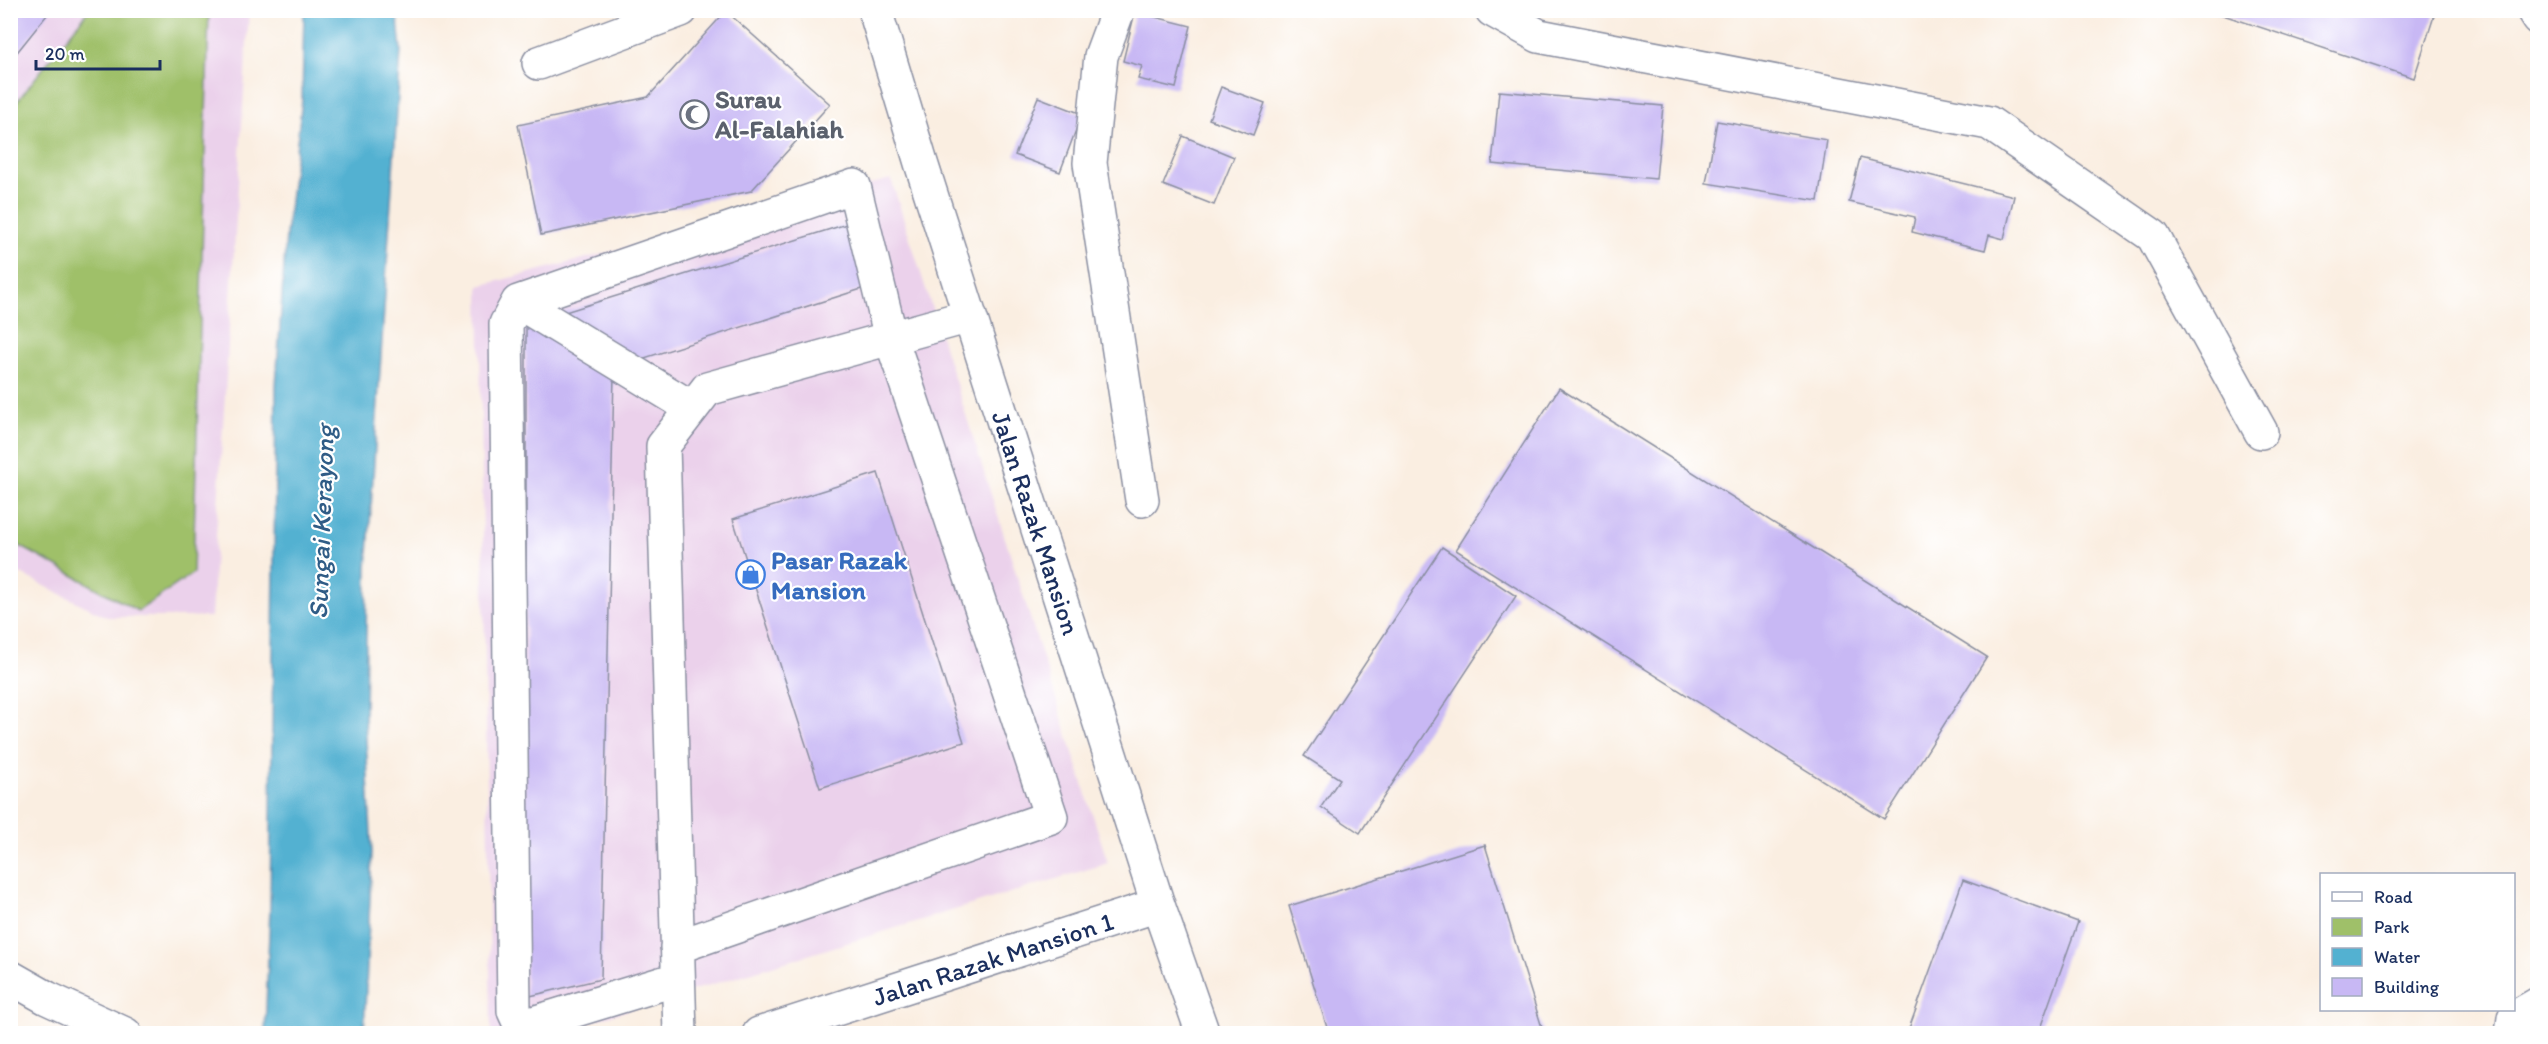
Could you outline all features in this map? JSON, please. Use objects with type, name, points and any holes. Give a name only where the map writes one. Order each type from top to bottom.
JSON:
[{"type":"street","points":[[539,63],[681,10]]},
{"type":"street","name":"Jalan Razak Mansion","points":[[875,10],[1158,905],[1203,1034]]},
{"type":"street","points":[[1118,10],[1101,56],[1090,163],[1142,500]]},
{"type":"street","points":[[1492,10],[1539,36],[1989,123],[2153,237],[2260,432]]},
{"type":"street","points":[[2533,10],[2538,18]]},
{"type":"street","points":[[854,186],[891,338],[1051,817],[677,963],[530,1024],[519,1022],[514,1011],[506,324],[518,302],[854,186]]},
{"type":"street","points":[[518,302],[692,408]]},
{"type":"street","points":[[680,1034],[663,446],[707,389],[970,316]]},
{"type":"street","name":"Jalan Razak Mansion 1","points":[[759,1034],[1158,905]]},
{"type":"street","points":[[10,977],[47,998],[125,1034]]},
{"type":"street","points":[[2512,1034],[2514,1018],[2538,1004]]},
{"type":"shaded area","points":[[10,11],[249,11],[211,617],[107,617],[11,569]]},
{"type":"shaded area","name":"Pasar Razak Mansion","points":[[891,179],[1108,863],[553,1033],[491,1033],[479,286]]},
{"type":"green space","points":[[88,11],[209,11],[193,573],[138,611],[11,541],[11,109]]},
{"type":"water","name":"Sungai Kerayong","points":[[304,11],[397,11],[401,50],[367,569],[365,719],[372,853],[364,1033],[265,1033],[270,908],[276,386],[286,235],[302,100]]},
{"type":"building","points":[[10,10],[51,10],[10,61]]},
{"type":"building","points":[[2208,10],[2436,10],[2414,78]]},
{"type":"building","name":"Surau Al-Falahiah","points":[[726,11],[830,104],[751,191],[541,235],[518,125],[648,97]]},
{"type":"building","points":[[1135,12],[1191,26],[1176,88],[1138,79],[1142,66],[1123,61]]},
{"type":"building","points":[[1221,87],[1265,103],[1253,135],[1209,119]]},
{"type":"building","points":[[1499,91],[1663,106],[1656,179],[1492,164]]},
{"type":"building","points":[[1038,97],[1082,114],[1060,172],[1015,155]]},
{"type":"building","points":[[1717,121],[1827,140],[1818,201],[1706,183]]},
{"type":"building","points":[[1183,136],[1234,157],[1214,205],[1163,185]]},
{"type":"building","points":[[1860,158],[2014,196],[2004,239],[1989,235],[1985,250],[1912,232],[1915,217],[1849,202]]},
{"type":"building","points":[[850,223],[871,286],[632,362],[562,313]]},
{"type":"building","points":[[526,321],[614,373],[601,979],[526,997]]},
{"type":"building","points":[[1559,388],[1987,657],[1884,819],[1456,550]]},
{"type":"building","points":[[878,473],[964,742],[820,788],[733,519]]},
{"type":"building","points":[[1442,547],[1516,596],[1360,833],[1321,807],[1340,779],[1304,756]]},
{"type":"building","points":[[1485,845],[1544,1034],[1329,1034],[1289,906]]},
{"type":"building","points":[[1963,880],[2078,922],[2038,1034],[1907,1034]]},
{"type":"place","name":"Surau Al-Falahiah","points":[[694,114]]},
{"type":"place","name":"Pasar Razak Mansion","points":[[750,575]]}]
